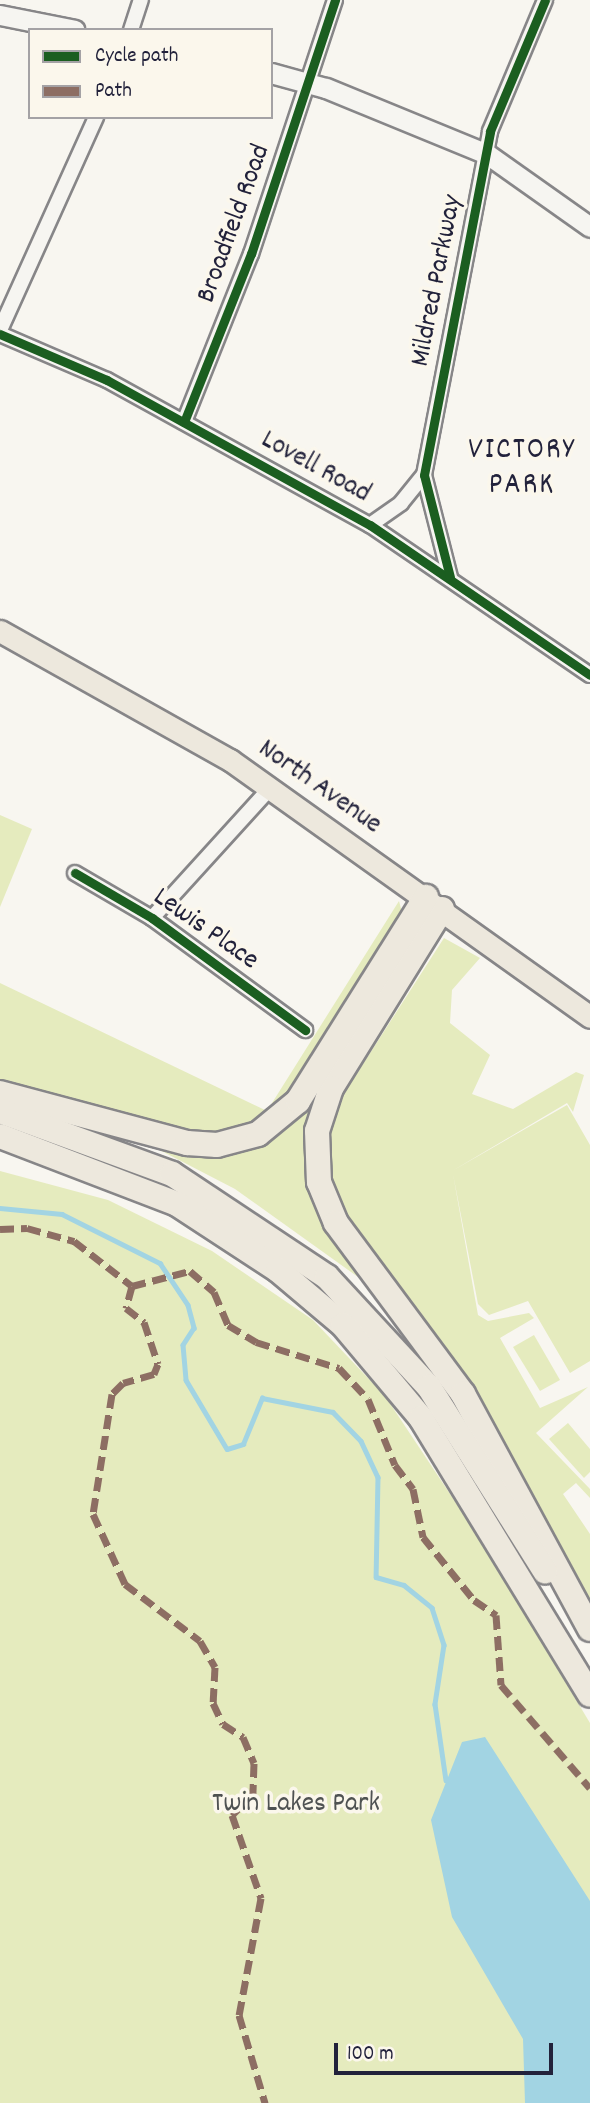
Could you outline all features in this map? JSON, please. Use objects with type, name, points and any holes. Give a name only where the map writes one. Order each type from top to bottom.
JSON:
[{"type":"highway","points":[[0,1093],[187,1143],[217,1145],[258,1134],[298,1101],[434,903]]},
{"type":"highway","points":[[434,903],[331,1088],[317,1131],[319,1182],[341,1229],[470,1405],[590,1629]]},
{"type":"highway","points":[[0,1111],[172,1174],[278,1240],[351,1299],[447,1412],[590,1647]]},
{"type":"highway","points":[[0,1136],[177,1204],[278,1270],[384,1369],[438,1444],[590,1695]]},
{"type":"highway","points":[[0,1154],[177,1204]]},
{"type":"main road","name":"North Avenue","points":[[0,631],[169,723],[271,787],[590,1017]]},
{"type":"street","points":[[132,28],[141,0]]},
{"type":"street","name":"Broadfield Road","points":[[184,422],[308,83],[335,0]]},
{"type":"street","name":"Mildred Parkway","points":[[450,577],[424,475],[490,131],[545,0]]},
{"type":"street","points":[[0,15],[65,28]]},
{"type":"street","points":[[273,74],[308,83],[487,154],[590,227]]},
{"type":"street","points":[[0,332],[95,119]]},
{"type":"street","name":"Lovell Road","points":[[0,332],[47,351],[184,422],[370,524],[590,675]]},
{"type":"street","name":"Mildred Parkway","points":[[370,524],[401,503],[424,475]]},
{"type":"street","points":[[152,918],[271,787]]},
{"type":"street","name":"Lewis Place","points":[[75,873],[152,918],[305,1030]]},
{"type":"green space","points":[[0,815],[32,829],[0,907]]},
{"type":"green space","points":[[399,901],[403,916],[298,1085],[275,1112],[224,1136],[181,1132],[0,1081],[0,983],[267,1111]]},
{"type":"green space","points":[[444,938],[480,958],[452,990],[450,1023],[490,1055],[472,1094],[513,1109],[576,1072],[584,1075],[573,1112],[567,1103],[452,1171],[567,1105],[590,1145],[590,1361],[570,1373],[528,1301],[489,1315],[478,1304],[453,1174],[478,1315],[488,1321],[529,1313],[534,1318],[500,1338],[540,1408],[588,1387],[536,1433],[590,1489],[590,1498],[576,1483],[563,1494],[590,1534],[590,1600],[461,1370],[344,1215],[330,1181],[327,1147],[336,1106]]},
{"type":"green space","points":[[332,1063],[309,1128],[358,1277],[235,1189],[150,1145],[220,1152]]},
{"type":"green space","name":"Twin Lakes Park","points":[[0,1171],[108,1200],[212,1251],[313,1320],[385,1396],[470,1524],[590,1723],[590,2103],[0,2103]]},
{"type":"green space","points":[[534,1335],[560,1380],[540,1391],[513,1347]]},
{"type":"green space","points":[[568,1423],[590,1449],[590,1472],[584,1478],[549,1439]]},
{"type":"water","points":[[485,1737],[590,1901],[590,2103],[525,2103],[523,2039],[452,1917],[431,1820],[462,1742]]},
{"type":"waterway","points":[[0,1208],[62,1214],[160,1263],[188,1305],[194,1328],[183,1345],[186,1380],[227,1449],[243,1444],[262,1398],[333,1412],[361,1441],[378,1477],[376,1577],[404,1585],[432,1608],[444,1645],[435,1704],[446,1780]]},
{"type":"marked path","points":[[0,1229],[27,1228],[74,1241],[132,1286]]},
{"type":"marked path","points":[[132,1286],[190,1271],[214,1292],[228,1325],[256,1342],[339,1368],[368,1399],[395,1465],[413,1489],[423,1537],[474,1600],[496,1615],[501,1685],[590,1788]]},
{"type":"marked path","points":[[132,1286],[126,1308],[144,1322],[158,1364],[154,1374],[123,1383],[112,1394],[93,1514],[125,1584],[200,1641],[215,1667],[213,1703],[223,1724],[243,1737],[254,1763],[253,1794],[232,1815],[261,1898],[239,2015],[265,2103]]},
{"type":"cycle path","points":[[184,422],[251,254],[335,0]]},
{"type":"cycle path","points":[[450,577],[424,475],[490,131],[545,0]]},
{"type":"cycle path","points":[[0,334],[107,380],[370,525],[590,675]]},
{"type":"cycle path","points":[[75,873],[152,918],[305,1030]]},
{"type":"district","name":"VICTORY PARK","points":[[522,469]]}]
